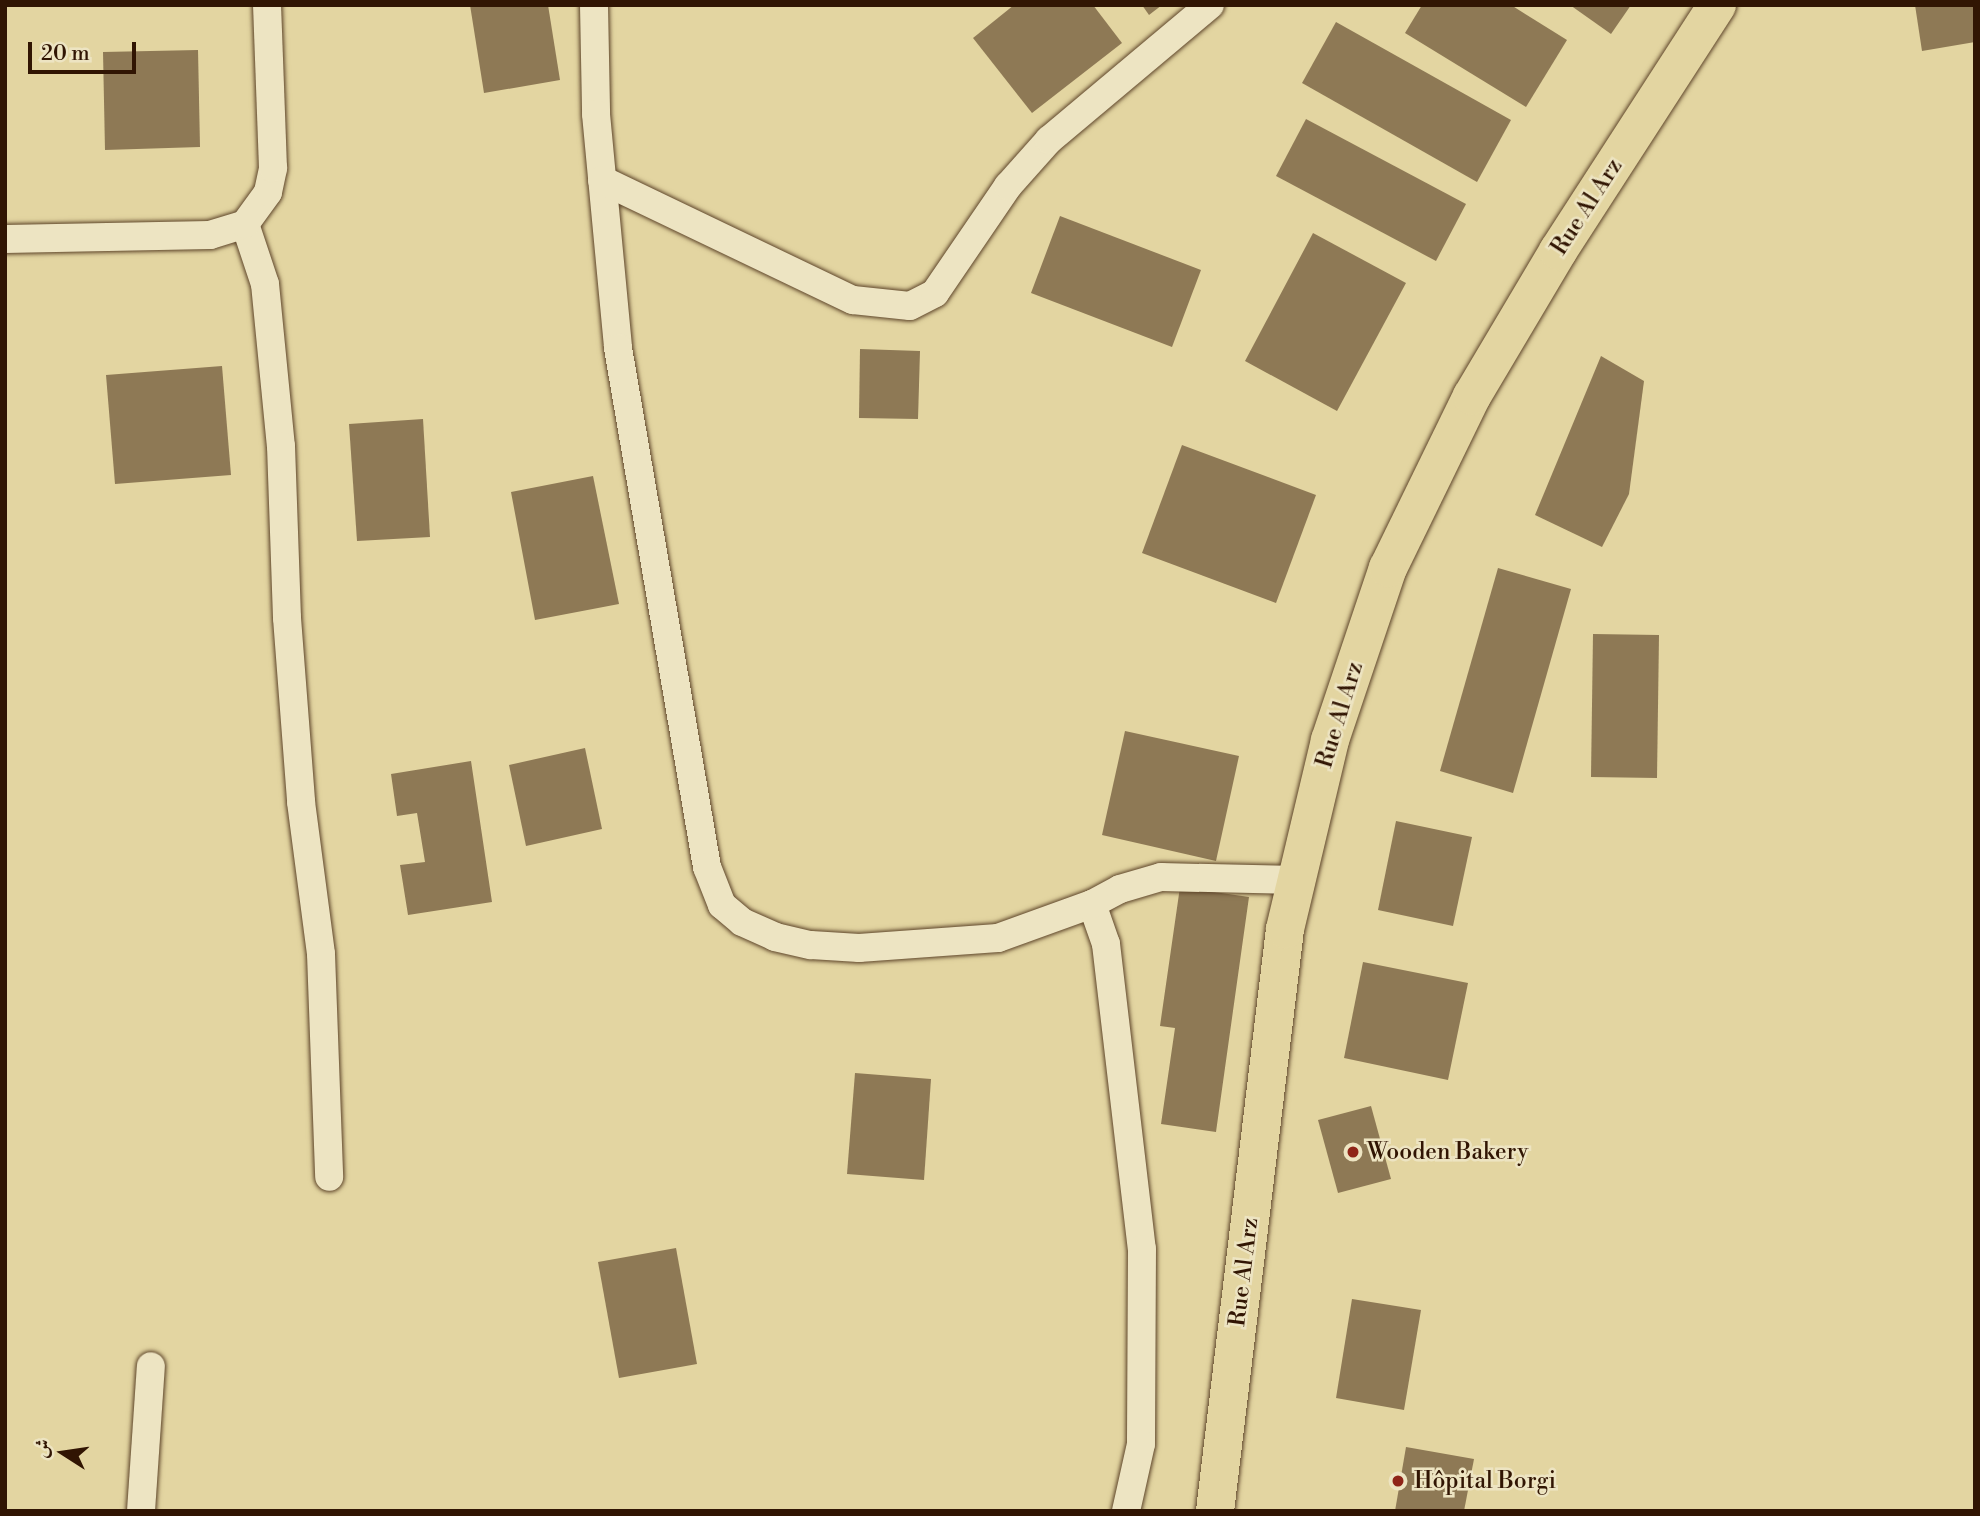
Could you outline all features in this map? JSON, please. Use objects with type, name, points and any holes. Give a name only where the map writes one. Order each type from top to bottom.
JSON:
[{"type":"main road","name":"Rue Al Arz","points":[[1215,1511],[1285,929],[1330,740],[1388,568],[1472,396],[1717,5]]},
{"type":"street","points":[[5,239],[211,234],[245,223],[268,192],[273,168],[267,5]]},
{"type":"street","points":[[594,5],[602,180],[618,348],[640,495],[707,867],[722,905],[741,922],[775,937],[859,948],[998,939],[1092,904],[1120,889],[1161,877],[1297,880]]},
{"type":"street","points":[[602,180],[853,300],[910,306],[935,293],[1008,186],[1049,140],[1210,5]]},
{"type":"street","points":[[245,223],[265,284],[281,446],[288,631],[302,802],[321,954],[329,1178]]},
{"type":"street","points":[[1092,904],[1106,944],[1142,1249],[1141,1444],[1126,1511]]},
{"type":"street","points":[[141,1511],[151,1366]]},
{"type":"building","points":[[470,5],[548,5],[560,80],[484,93]]},
{"type":"building","points":[[1014,5],[1093,5],[1122,43],[1032,113],[973,38]]},
{"type":"building","points":[[1142,5],[1162,5],[1149,15]]},
{"type":"building","points":[[1422,5],[1511,5],[1567,40],[1526,107],[1405,33]]},
{"type":"building","points":[[1570,5],[1631,5],[1611,34]]},
{"type":"building","points":[[1915,5],[1975,5],[1975,42],[1922,51]]},
{"type":"building","points":[[1336,22],[1511,120],[1477,182],[1302,83]]},
{"type":"building","points":[[198,50],[200,147],[105,150],[103,52]]},
{"type":"building","points":[[1306,119],[1466,204],[1436,261],[1276,176]]},
{"type":"building","points":[[1060,216],[1201,270],[1172,347],[1031,293]]},
{"type":"building","points":[[1313,233],[1406,283],[1337,411],[1245,361]]},
{"type":"building","points":[[860,349],[920,351],[918,419],[859,418]]},
{"type":"building","points":[[1601,356],[1644,381],[1629,494],[1602,547],[1535,515]]},
{"type":"building","points":[[222,366],[231,475],[115,484],[106,375]]},
{"type":"building","points":[[423,419],[430,537],[357,541],[349,424]]},
{"type":"building","points":[[1182,445],[1316,495],[1276,603],[1142,553]]},
{"type":"building","points":[[593,476],[619,604],[535,620],[511,492]]},
{"type":"building","points":[[1498,568],[1571,589],[1513,793],[1440,771]]},
{"type":"building","points":[[1593,634],[1659,635],[1657,778],[1591,777]]},
{"type":"building","points":[[1125,731],[1239,756],[1216,861],[1102,835]]},
{"type":"building","points":[[585,748],[602,829],[526,846],[509,765]]},
{"type":"building","points":[[471,761],[492,902],[408,915],[400,865],[425,862],[417,813],[397,816],[391,774]]},
{"type":"building","points":[[1396,821],[1472,837],[1453,926],[1378,910]]},
{"type":"building","points":[[1180,887],[1249,897],[1216,1132],[1161,1124],[1175,1028],[1160,1026]]},
{"type":"building","points":[[1363,962],[1468,983],[1448,1080],[1344,1058]]},
{"type":"building","points":[[855,1073],[931,1079],[924,1180],[847,1174]]},
{"type":"building","points":[[1371,1106],[1391,1179],[1338,1193],[1318,1120]]},
{"type":"building","points":[[676,1248],[697,1364],[619,1378],[598,1262]]},
{"type":"building","points":[[1352,1299],[1421,1310],[1404,1410],[1336,1398]]},
{"type":"building","points":[[1406,1447],[1474,1459],[1464,1511],[1395,1511]]},
{"type":"place","name":"Wooden Bakery","points":[[1353,1152]]},
{"type":"place","name":"Hôpital Borgi","points":[[1398,1481]]}]
